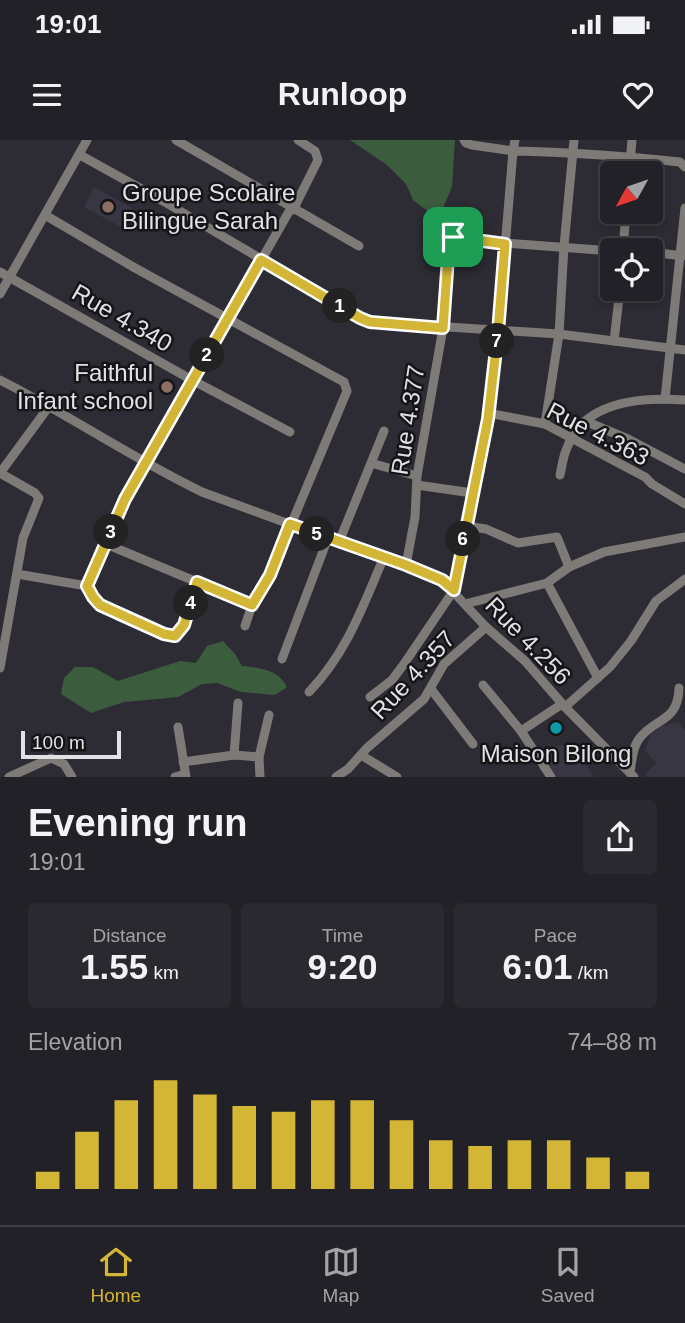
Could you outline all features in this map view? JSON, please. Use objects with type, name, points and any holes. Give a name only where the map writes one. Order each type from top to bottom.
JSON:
[{"type":"street","points":[[0,294],[87,140]]},
{"type":"street","points":[[176,140],[359,246]]},
{"type":"street","points":[[87,586],[125,499],[318,160],[315,151],[298,140]]},
{"type":"street","points":[[464,140],[472,145],[513,151],[630,156],[680,162],[685,167]]},
{"type":"street","points":[[370,697],[392,680],[454,590],[488,413],[515,140]]},
{"type":"street","points":[[545,424],[559,334],[574,140]]},
{"type":"street","points":[[630,161],[632,140]]},
{"type":"street","points":[[80,155],[370,322],[559,334],[685,350]]},
{"type":"street","points":[[664,398],[682,256],[685,208]]},
{"type":"street","points":[[45,215],[347,386],[270,575],[252,605],[245,626]]},
{"type":"street","name":"Rue 4.377","points":[[406,565],[443,328],[450,239],[505,244]]},
{"type":"street","points":[[505,244],[600,250]]},
{"type":"street","points":[[663,254],[682,256]]},
{"type":"street","name":"Rue 4.340","points":[[0,272],[290,432]]},
{"type":"street","points":[[614,341],[619,301]]},
{"type":"street","name":"Rue 4.256","points":[[0,380],[50,405],[202,492],[442,580],[486,627],[525,661],[564,706],[632,775]]},
{"type":"street","points":[[560,475],[572,438],[585,421],[599,411],[649,398],[685,400]]},
{"type":"street","points":[[0,668],[23,538],[39,498],[35,492],[0,473],[50,405]]},
{"type":"street","name":"Rue 4.363","points":[[488,413],[545,424],[645,477],[685,504]]},
{"type":"street","points":[[585,421],[628,439],[685,469]]},
{"type":"street","points":[[339,542],[384,431]]},
{"type":"street","points":[[371,463],[417,481],[472,493]]},
{"type":"street","points":[[466,526],[486,529],[518,543],[557,537],[569,567]]},
{"type":"street","points":[[466,604],[547,583],[569,567],[611,550],[685,537]]},
{"type":"street","points":[[282,659],[328,538]]},
{"type":"street","points":[[106,544],[252,605]]},
{"type":"street","points":[[309,692],[337,659],[384,557]]},
{"type":"street","points":[[17,574],[87,586]]},
{"type":"street","points":[[521,731],[564,706],[598,678],[631,641],[649,609],[685,579]]},
{"type":"street","points":[[87,586],[93,597],[110,611],[175,636],[184,625],[197,582]]},
{"type":"street","points":[[547,583],[598,678]]},
{"type":"street","name":"Rue 4.357","points":[[336,777],[410,713],[431,689],[444,664],[486,627]]},
{"type":"street","points":[[483,685],[521,731],[551,777]]},
{"type":"street","points":[[632,775],[637,741],[667,718],[678,705],[680,688]]},
{"type":"street","points":[[431,689],[472,744]]},
{"type":"street","points":[[234,755],[237,704]]},
{"type":"street","points":[[260,777],[259,757],[269,715]]},
{"type":"street","points":[[175,777],[185,776],[178,727]]},
{"type":"street","points":[[183,762],[234,755],[259,757]]},
{"type":"street","points":[[361,755],[397,777]]},
{"type":"street","points":[[9,777],[51,758],[64,764],[72,777]]},
{"type":"shaded area","name":"Groupe Scolaire Bilingue Sarah","points":[[94,187],[132,208],[121,227],[84,207]]},
{"type":"shaded area","points":[[678,722],[685,730],[685,777],[646,777],[646,773],[656,763],[645,750],[651,734],[660,726]]},
{"type":"shaded area","points":[[567,745],[581,756],[594,777],[555,777],[538,748]]},
{"type":"green space","points":[[350,140],[455,140],[452,187],[443,208],[429,212],[413,200],[406,184],[387,165]]},
{"type":"green space","points":[[223,641],[242,666],[274,673],[287,687],[275,695],[241,692],[217,683],[202,684],[178,697],[124,702],[91,713],[61,694],[64,678],[75,667],[93,667],[118,681],[180,661],[196,663],[207,646]]},
{"type":"place","name":"Groupe Scolaire Bilingue Sarah","points":[[108,207]]},
{"type":"place","name":"Faithful Infant school","points":[[167,387]]},
{"type":"place","name":"Maison Bilong","points":[[556,728]]},
{"type":"route","points":[[453,237],[505,244],[488,419],[454,590],[442,580],[406,565],[290,524],[270,575],[252,605],[197,582],[184,625],[175,636],[164,634],[100,605],[87,586],[125,499],[261,260],[370,322],[443,328],[449,243],[453,237]]}]
